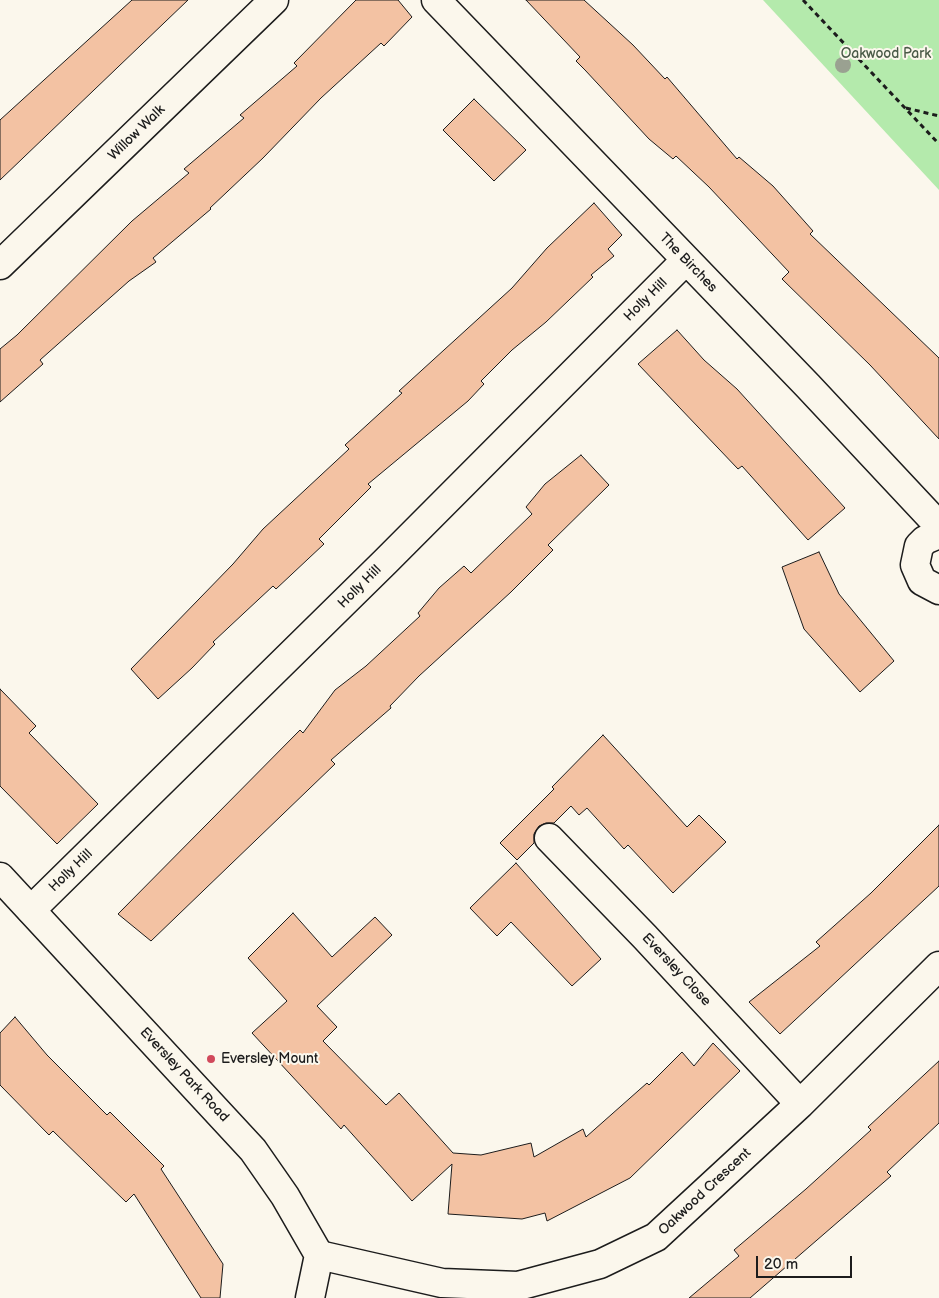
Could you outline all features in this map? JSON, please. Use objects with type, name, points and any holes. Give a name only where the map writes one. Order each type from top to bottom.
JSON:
[{"type":"street","name":"Willow Walk","points":[[0,265],[274,0]]},
{"type":"street","name":"The Birches","points":[[436,0],[808,386],[939,526]]},
{"type":"street","name":"Holly Hill","points":[[31,910],[386,561],[686,260]]},
{"type":"street","points":[[939,534],[925,540],[919,546],[915,564],[922,581],[939,590]]},
{"type":"street","name":"Eversley Close","points":[[549,838],[645,937],[800,1104]]},
{"type":"street","name":"Eversley Park Road","points":[[0,877],[253,1150],[285,1196],[319,1255]]},
{"type":"street","name":"Oakwood Crescent","points":[[319,1255],[442,1283],[518,1286],[600,1264],[656,1237],[800,1104],[939,966]]},
{"type":"street","points":[[310,1298],[319,1255]]},
{"type":"path","points":[[803,0],[939,144]]},
{"type":"path","points":[[906,108],[939,116]]},
{"type":"green space","name":"Oakwood Park","points":[[763,0],[939,0],[939,190]]},
{"type":"building","points":[[132,0],[188,0],[0,180],[0,120]]},
{"type":"building","points":[[356,0],[398,0],[412,17],[384,46],[381,43],[321,98],[211,209],[153,258],[156,262],[129,281],[40,360],[43,364],[0,402],[0,349],[17,335],[132,221],[189,173],[184,169],[244,118],[240,115],[297,66],[294,63]]},
{"type":"building","points":[[526,0],[584,0],[633,45],[665,79],[667,77],[737,159],[739,157],[773,186],[813,231],[810,234],[939,358],[939,439],[870,365],[782,279],[789,272],[709,187],[676,156],[673,159],[649,139],[576,61],[580,57]]},
{"type":"building","points":[[474,99],[526,150],[494,181],[443,130]]},
{"type":"building","points":[[594,203],[622,235],[608,249],[614,256],[591,275],[593,277],[546,322],[512,350],[481,381],[484,384],[468,401],[368,484],[371,487],[319,539],[324,544],[276,589],[273,586],[244,613],[213,642],[215,644],[192,668],[158,699],[131,669],[233,564],[263,529],[349,449],[345,445],[402,393],[399,391],[512,288],[547,248]]},
{"type":"building","points":[[677,330],[704,360],[737,389],[845,508],[808,540],[742,466],[738,469],[638,364]]},
{"type":"building","points":[[581,455],[609,485],[548,545],[553,550],[511,592],[419,676],[390,706],[391,708],[331,760],[335,764],[151,941],[118,914],[300,730],[303,733],[335,690],[366,666],[420,616],[418,613],[439,588],[464,566],[471,573],[532,514],[526,507],[545,484]]},
{"type":"building","points":[[819,552],[839,594],[894,661],[860,692],[804,629],[782,567]]},
{"type":"building","points":[[0,689],[36,726],[29,733],[98,804],[57,844],[0,786]]},
{"type":"building","points":[[603,735],[687,827],[699,815],[726,842],[673,893],[628,845],[624,849],[587,808],[579,815],[571,806],[554,823],[546,823],[539,826],[534,834],[534,843],[517,860],[500,843],[554,789],[552,787]]},
{"type":"building","points":[[939,825],[939,886],[780,1034],[749,1002],[820,946],[816,942],[871,893]]},
{"type":"building","points":[[516,863],[601,959],[572,986],[511,922],[497,936],[470,908]]},
{"type":"building","points":[[293,913],[332,957],[375,917],[392,935],[317,1006],[337,1027],[323,1041],[386,1105],[399,1093],[453,1153],[481,1155],[531,1143],[534,1157],[583,1129],[586,1137],[647,1083],[649,1085],[682,1052],[694,1066],[713,1043],[740,1071],[630,1178],[547,1221],[545,1213],[522,1219],[448,1214],[452,1164],[412,1201],[344,1125],[341,1129],[252,1033],[287,1001],[248,958]]},
{"type":"building","points":[[15,1017],[47,1055],[107,1115],[110,1112],[164,1166],[161,1169],[223,1264],[220,1298],[201,1298],[134,1194],[126,1202],[53,1131],[49,1135],[0,1085],[0,1033]]},
{"type":"building","points":[[939,1061],[939,1123],[887,1172],[891,1176],[750,1298],[689,1298],[739,1256],[734,1250],[806,1189],[871,1130],[868,1127]]},
{"type":"place","name":"Eversley Mount","points":[[211,1059]]}]
